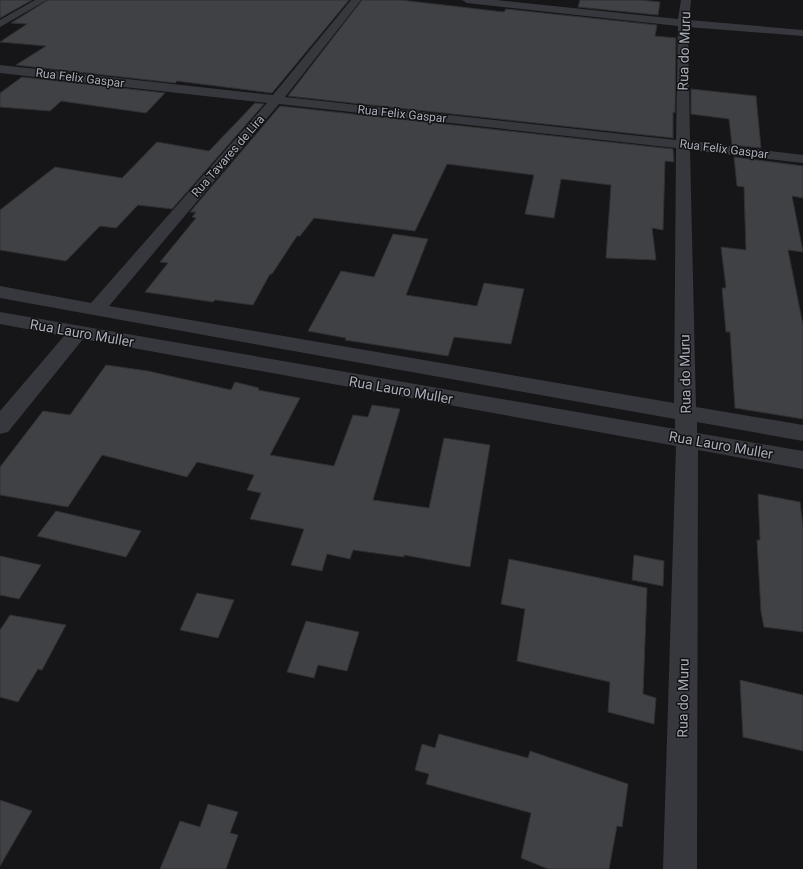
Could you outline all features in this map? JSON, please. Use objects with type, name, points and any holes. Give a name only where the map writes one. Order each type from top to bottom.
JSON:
[{"type":"street","points":[[0,24],[42,0]]},
{"type":"street","name":"Rua Tavares de Lira","points":[[96,309],[275,100],[356,0]]},
{"type":"street","points":[[467,0],[684,23],[803,33]]},
{"type":"street","name":"Rua do Muru","points":[[680,869],[687,439],[685,414],[683,144],[684,23],[686,0]]},
{"type":"street","name":"Rua Felix Gaspar","points":[[0,69],[683,144],[803,159]]},
{"type":"street","name":"Rua Lauro Muller","points":[[0,292],[254,338],[542,387],[685,414],[803,433]]},
{"type":"street","name":"Rua Lauro Muller","points":[[0,318],[803,460]]},
{"type":"street","points":[[0,426],[78,332]]},
{"type":"building","points":[[0,0],[32,0],[0,18]]},
{"type":"building","points":[[48,0],[349,0],[272,93],[177,81],[175,83],[16,65],[46,46],[0,42],[27,24],[11,23]]},
{"type":"building","points":[[362,0],[401,0],[504,12],[506,9],[657,25],[655,36],[676,38],[675,113],[673,112],[673,138],[288,96]]},
{"type":"building","points":[[580,0],[640,0],[660,2],[658,15],[578,7]]},
{"type":"building","points":[[22,77],[165,93],[146,113],[61,101],[50,111],[0,107],[0,93]]},
{"type":"building","points":[[691,89],[756,96],[761,148],[732,145],[729,119],[691,114]]},
{"type":"building","points":[[255,103],[264,104],[172,209],[138,205],[116,228],[100,226],[66,261],[0,250],[0,210],[55,167],[122,178],[157,142],[209,151]]},
{"type":"building","points":[[280,106],[673,149],[674,162],[665,161],[663,230],[652,228],[656,260],[606,258],[611,185],[561,179],[554,218],[525,214],[534,175],[447,164],[415,231],[314,218],[300,236],[297,236],[272,274],[270,274],[253,305],[215,300],[213,302],[145,292],[168,263],[160,262],[196,218],[192,217],[196,212],[190,212]]},
{"type":"building","points":[[734,157],[803,166],[803,198],[792,196],[803,252],[788,250],[803,325],[803,419],[735,408],[730,332],[726,332],[722,288],[726,288],[721,247],[746,250],[744,187],[737,186]]},
{"type":"building","points":[[393,234],[428,239],[406,295],[477,306],[484,283],[524,289],[511,344],[454,337],[448,356],[345,340],[346,338],[308,331],[341,271],[374,277]]},
{"type":"building","points":[[106,365],[148,371],[231,390],[235,382],[259,388],[258,390],[300,398],[270,455],[334,466],[353,415],[368,417],[372,405],[400,409],[373,500],[429,508],[444,438],[490,445],[470,567],[404,555],[404,557],[353,550],[350,559],[327,554],[322,571],[291,565],[304,529],[250,519],[261,493],[247,490],[254,475],[197,462],[187,477],[102,455],[68,507],[0,495],[0,467],[43,411],[70,415]]},
{"type":"building","points":[[758,494],[800,502],[803,527],[803,632],[764,627],[761,612],[757,540],[760,540]]},
{"type":"building","points":[[56,511],[141,531],[126,557],[37,536]]},
{"type":"building","points":[[634,555],[664,561],[663,586],[632,580]]},
{"type":"building","points":[[0,556],[41,565],[19,599],[0,595]]},
{"type":"building","points":[[509,559],[647,588],[643,694],[656,698],[654,724],[608,712],[610,682],[517,661],[525,609],[501,604]]},
{"type":"building","points":[[197,593],[234,600],[218,638],[180,630]]},
{"type":"building","points":[[10,615],[66,625],[42,670],[38,669],[18,702],[0,697],[0,630]]},
{"type":"building","points":[[306,621],[359,632],[347,671],[318,665],[314,678],[287,672]]},
{"type":"building","points":[[740,680],[803,695],[803,751],[743,737]]},
{"type":"building","points":[[439,734],[528,758],[530,751],[628,784],[622,827],[617,826],[609,869],[548,869],[521,858],[531,813],[426,784],[429,774],[415,770],[422,744],[435,748]]},
{"type":"building","points":[[0,800],[32,811],[0,866]]},
{"type":"building","points":[[208,804],[238,812],[230,833],[238,835],[226,869],[160,869],[180,821],[200,827]]}]
